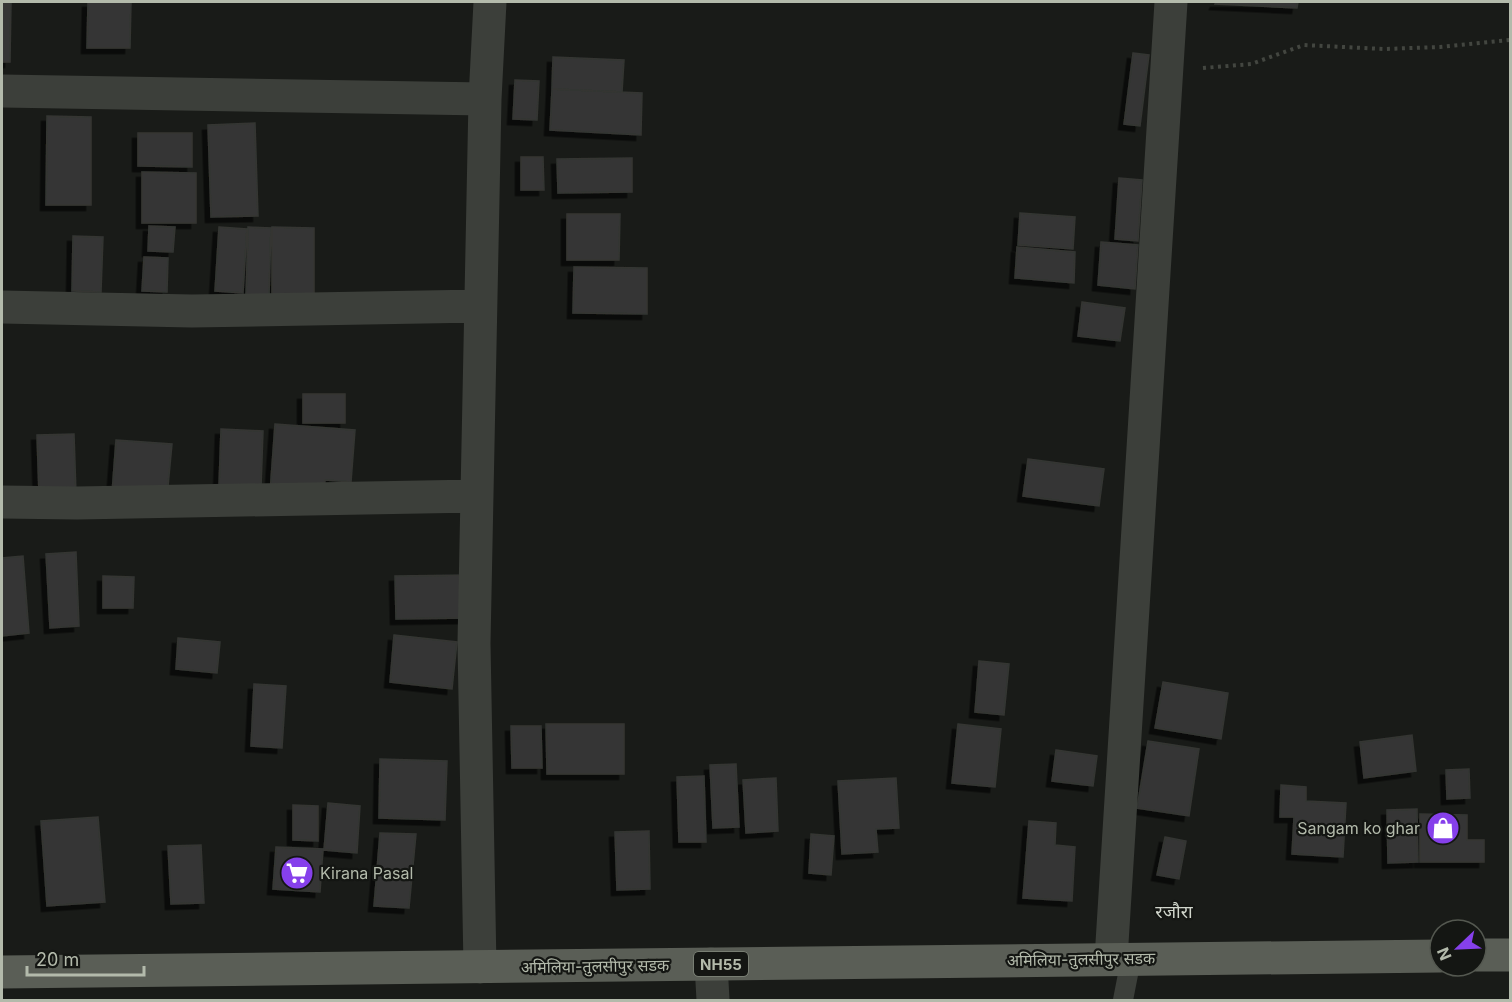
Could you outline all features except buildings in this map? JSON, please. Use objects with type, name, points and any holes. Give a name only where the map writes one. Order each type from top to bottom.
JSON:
[{"type":"main road","points":[[1488,955],[1510,955]]},
{"type":"main road","name":"अमिलिया-तुलसीपुर सडक","points":[[2,972],[1428,956]]},
{"type":"street","points":[[480,967],[474,655],[485,99],[490,2]]},
{"type":"street","points":[[1121,959],[1164,82],[1171,2]]},
{"type":"street","points":[[2,91],[485,99]]},
{"type":"street","points":[[2,307],[192,311],[480,306]]},
{"type":"street","points":[[2,502],[77,503],[477,496]]},
{"type":"street","points":[[711,964],[713,1000]]},
{"type":"lane","points":[[1121,959],[1123,1000]]},
{"type":"path","points":[[1164,82],[1207,67],[1251,64],[1304,45],[1384,49],[1440,47],[1510,40]]},
{"type":"place","name":"Sangam ko ghar","points":[[1443,828]]},
{"type":"place","name":"Kirana Pasal","points":[[297,873]]},
{"type":"district","name":"रजौरा","points":[[1174,911]]}]
